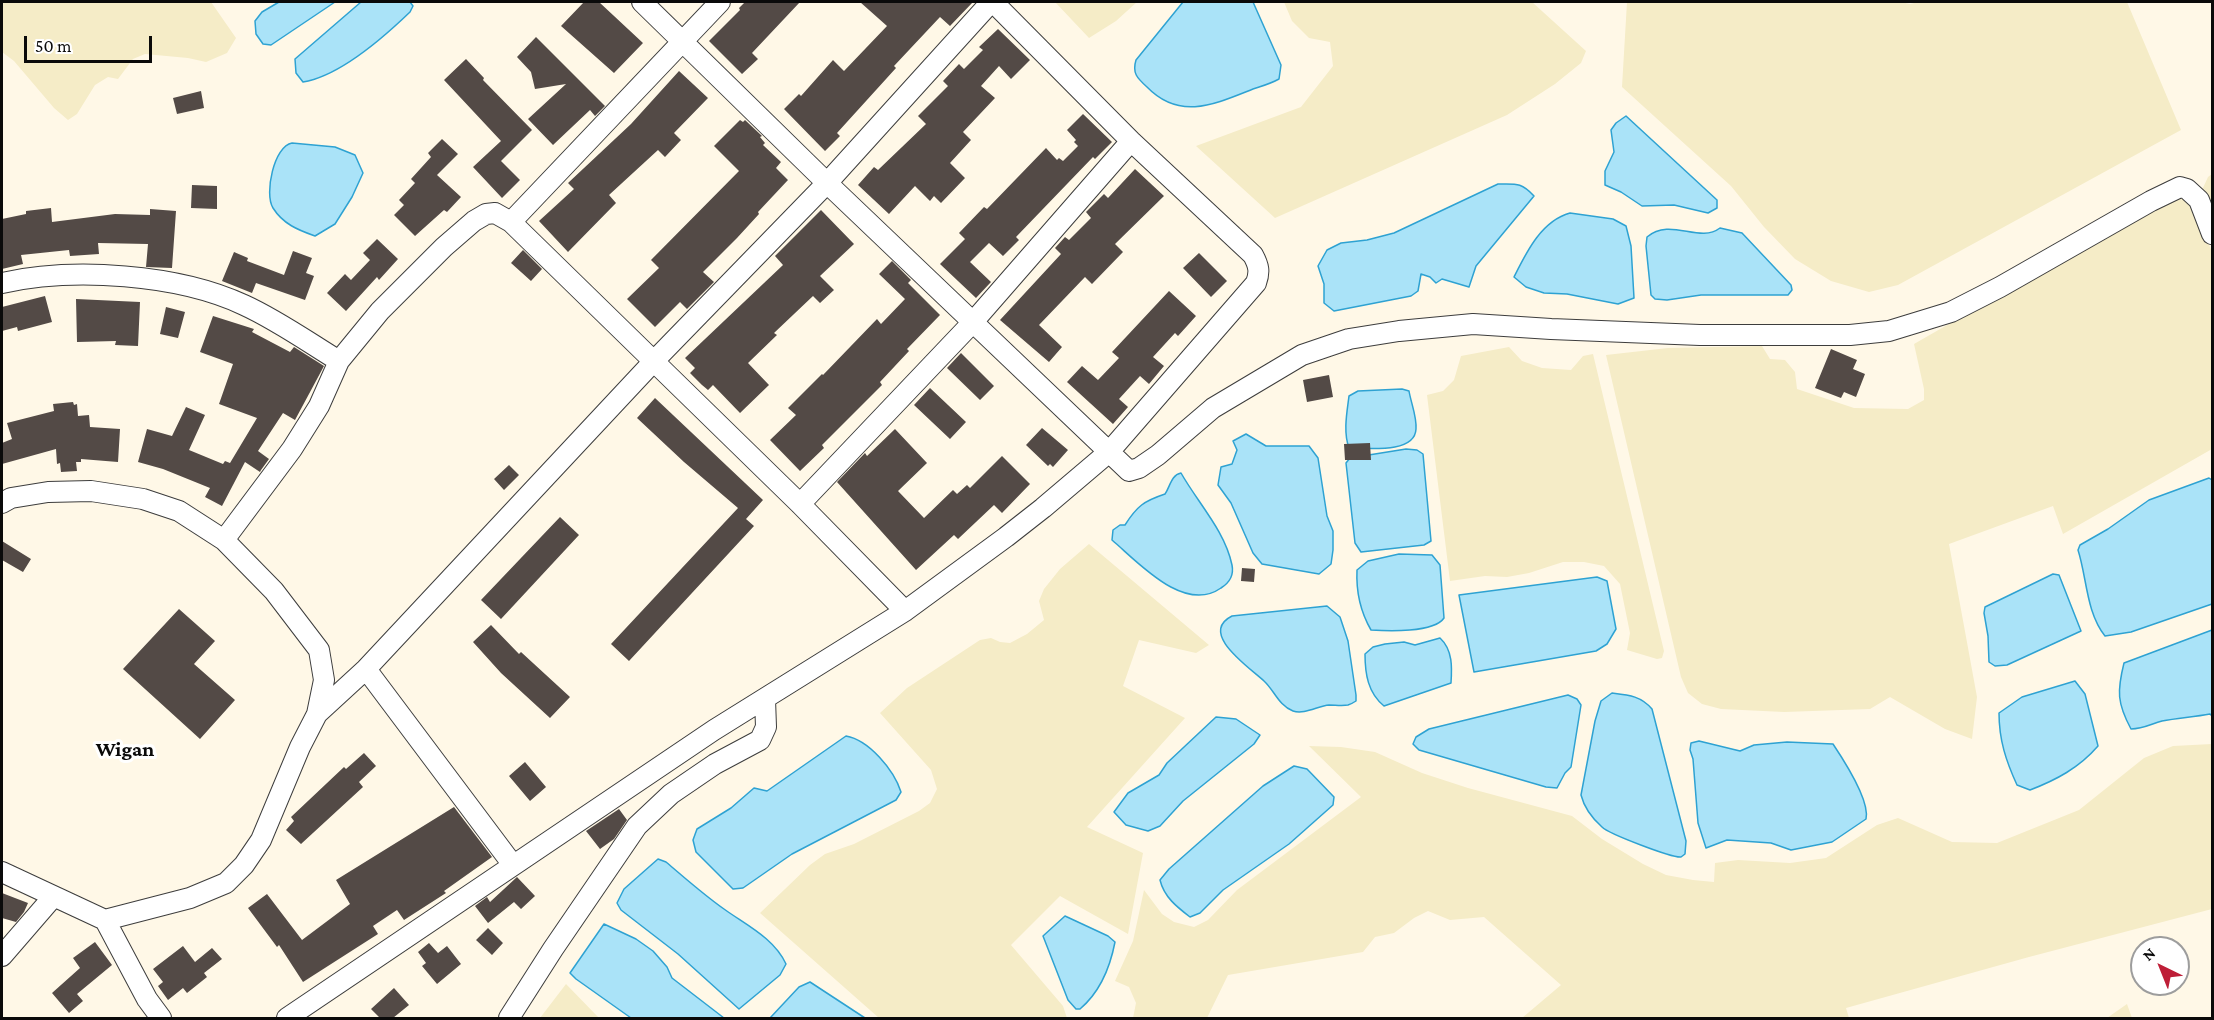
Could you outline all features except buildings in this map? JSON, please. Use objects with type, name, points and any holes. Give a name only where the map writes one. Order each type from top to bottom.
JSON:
[{"type":"street","points":[[642,2],[827,183],[1129,471],[1139,468],[1158,455],[1213,408],[1302,355],[1349,339],[1399,331],[1473,324],[1700,334],[1850,335],[1889,331],[1951,312],[2001,287],[2151,201],[2180,187],[2187,189],[2199,200],[2212,234]]},
{"type":"street","points":[[511,222],[720,2]]},
{"type":"street","points":[[287,1018],[714,730],[905,611],[1043,508],[1109,452],[1256,283],[1259,274],[1258,265],[1253,255],[1131,141],[992,2],[827,183],[653,362],[366,669],[316,714]]},
{"type":"street","points":[[800,504],[973,322],[1131,141]]},
{"type":"street","points":[[224,540],[292,449],[319,406],[339,361],[380,311],[444,247],[474,221],[486,214],[495,213],[511,222],[800,504],[905,611]]},
{"type":"street","points":[[2,283],[67,274],[137,277],[193,288],[243,304],[339,361]]},
{"type":"street","points":[[2,503],[11,498],[48,492],[92,491],[132,498],[179,511],[224,540],[274,591],[319,650],[324,680],[316,714],[261,840],[244,865],[226,883],[190,898],[105,920],[2,872]]},
{"type":"street","points":[[366,669],[513,865]]},
{"type":"street","points":[[509,1018],[637,826],[671,794],[715,764],[760,740],[766,727],[765,699]]},
{"type":"street","points":[[2,956],[53,897]]},
{"type":"street","points":[[105,920],[147,999],[161,1018]]},
{"type":"shaded area","points":[[2,2],[211,2],[236,38],[227,53],[206,62],[145,54],[133,59],[118,79],[108,77],[95,85],[77,114],[68,120],[54,108],[14,61],[2,52]]},
{"type":"shaded area","points":[[1055,2],[1137,2],[1116,21],[1089,38]]},
{"type":"shaded area","points":[[1284,2],[1532,2],[1586,51],[1581,63],[1555,84],[1507,115],[1275,218],[1196,146],[1301,107],[1333,66],[1330,42],[1309,38],[1292,21]]},
{"type":"shaded area","points":[[1627,2],[1901,2],[1910,4],[1918,2],[2127,2],[2181,130],[1898,285],[1869,292],[1831,281],[1795,259],[1764,227],[1731,186],[1622,87]]},
{"type":"shaded area","points":[[2212,174],[2212,216],[2202,190],[2208,177]]},
{"type":"shaded area","points":[[2179,192],[2191,200],[2212,252],[2212,449],[2063,534],[2053,506],[1949,544],[1977,697],[1972,739],[1945,729],[1890,697],[1870,709],[1784,712],[1721,709],[1702,704],[1688,693],[1681,677],[1606,355],[1668,348],[1762,346],[1770,359],[1785,360],[1795,372],[1797,389],[1854,408],[1908,409],[1924,400],[1924,389],[1914,344]]},
{"type":"shaded area","points":[[1509,347],[1522,361],[1542,368],[1571,370],[1583,356],[1593,354],[1664,651],[1662,658],[1657,659],[1627,650],[1630,633],[1620,584],[1604,566],[1584,562],[1563,562],[1529,573],[1507,577],[1485,576],[1450,581],[1427,395],[1443,391],[1454,380],[1461,356]]},
{"type":"shaded area","points":[[1089,544],[1209,645],[1196,653],[1139,640],[1123,686],[1185,718],[1087,827],[1143,853],[1128,934],[1060,896],[1011,945],[1063,1006],[1067,1018],[879,1018],[760,913],[810,865],[825,854],[854,844],[919,811],[930,803],[937,789],[931,770],[880,713],[907,688],[980,640],[991,638],[1010,643],[1027,634],[1044,620],[1039,601],[1044,589],[1060,569]]},
{"type":"shaded area","points":[[2212,744],[2212,909],[1846,1008],[1849,1018],[1522,1018],[1561,985],[1484,917],[1450,920],[1428,911],[1394,933],[1375,937],[1363,952],[1228,975],[1207,1018],[1133,1018],[1136,1003],[1129,987],[1115,981],[1133,941],[1144,890],[1162,914],[1174,922],[1194,927],[1208,920],[1237,890],[1361,797],[1309,746],[1341,747],[1375,752],[1422,773],[1468,788],[1572,816],[1602,839],[1666,875],[1714,882],[1715,863],[1738,860],[1790,863],[1826,858],[1877,825],[1898,818],[1952,842],[1997,843],[2079,810],[2144,758],[2173,746]]},
{"type":"shaded area","points":[[566,984],[599,1018],[540,1018]]},
{"type":"shaded area","points":[[2127,1004],[2132,1018],[2107,1018]]},
{"type":"water","points":[[279,2],[335,2],[271,45],[263,44],[256,34],[255,21],[262,12]]},
{"type":"water","points":[[361,2],[410,2],[413,6],[410,12],[374,44],[346,64],[332,72],[303,82],[296,73],[295,59]]},
{"type":"water","points":[[1183,2],[1253,2],[1281,65],[1279,79],[1225,100],[1198,106],[1185,107],[1172,104],[1159,97],[1138,78],[1135,72],[1136,60]]},
{"type":"water","points":[[1626,116],[1717,200],[1717,208],[1708,213],[1674,205],[1642,206],[1621,192],[1605,185],[1605,171],[1614,152],[1611,130]]},
{"type":"water","points":[[292,143],[335,147],[355,155],[363,173],[352,197],[335,224],[315,236],[286,222],[277,214],[270,201],[272,171],[280,152]]},
{"type":"water","points":[[1498,184],[1518,185],[1534,196],[1476,266],[1469,287],[1442,279],[1436,283],[1430,277],[1421,274],[1418,291],[1411,296],[1334,311],[1324,303],[1324,284],[1318,266],[1327,250],[1341,243],[1367,240],[1394,233]]},
{"type":"water","points":[[1570,213],[1613,219],[1626,226],[1631,246],[1634,298],[1618,304],[1567,294],[1544,293],[1526,287],[1514,277],[1529,248],[1543,230],[1560,217]]},
{"type":"water","points":[[1720,228],[1742,233],[1791,285],[1792,290],[1788,295],[1701,295],[1667,300],[1655,299],[1651,295],[1647,237],[1666,229],[1703,233]]},
{"type":"water","points":[[1402,389],[1409,391],[1414,410],[1416,429],[1414,437],[1408,443],[1389,448],[1349,448],[1346,429],[1349,396],[1358,391]]},
{"type":"water","points":[[1246,434],[1266,446],[1309,446],[1318,458],[1327,516],[1333,531],[1331,564],[1319,574],[1262,564],[1253,553],[1231,503],[1218,485],[1221,467],[1232,464],[1237,450],[1233,441]]},
{"type":"water","points":[[1406,449],[1417,450],[1423,454],[1431,541],[1424,545],[1361,552],[1355,543],[1346,463],[1350,458]]},
{"type":"water","points":[[1181,473],[1217,529],[1232,565],[1232,575],[1226,584],[1207,594],[1192,595],[1162,582],[1112,540],[1113,530],[1120,525],[1125,525],[1142,505],[1165,494],[1173,479]]},
{"type":"water","points":[[2209,478],[2212,480],[2212,604],[2131,632],[2105,636],[2090,606],[2078,550],[2080,545],[2108,529],[2149,500]]},
{"type":"water","points":[[1399,554],[1432,555],[1440,565],[1444,618],[1439,623],[1421,629],[1371,630],[1360,601],[1357,570],[1368,561]]},
{"type":"water","points":[[2053,574],[2059,575],[2081,631],[2007,665],[1995,666],[1989,662],[1985,607]]},
{"type":"water","points":[[1597,577],[1607,581],[1616,629],[1607,644],[1596,651],[1474,672],[1459,595]]},
{"type":"water","points":[[1327,606],[1340,617],[1348,641],[1356,701],[1348,705],[1329,705],[1302,712],[1293,711],[1288,709],[1264,681],[1230,650],[1223,640],[1221,631],[1223,623],[1232,616]]},
{"type":"water","points":[[2212,630],[2212,716],[2210,714],[2168,720],[2131,729],[2123,712],[2120,697],[2120,681],[2124,663]]},
{"type":"water","points":[[1440,638],[1449,654],[1451,683],[1384,706],[1374,695],[1368,683],[1365,654],[1373,647],[1385,644],[1404,642],[1415,645]]},
{"type":"water","points":[[2075,681],[2085,694],[2098,746],[2075,767],[2049,782],[2030,790],[2017,785],[2004,750],[1999,713],[2022,697]]},
{"type":"water","points":[[1612,693],[1639,699],[1652,709],[1686,841],[1685,854],[1681,857],[1654,850],[1607,830],[1592,817],[1582,799],[1595,721],[1601,701]]},
{"type":"water","points":[[1568,695],[1577,699],[1581,705],[1571,767],[1557,788],[1546,787],[1419,750],[1413,744],[1416,737],[1429,729]]},
{"type":"water","points":[[1216,717],[1236,719],[1260,735],[1254,744],[1183,801],[1160,826],[1148,831],[1126,825],[1114,812],[1128,793],[1159,775],[1167,763]]},
{"type":"water","points":[[846,736],[863,743],[880,757],[898,783],[901,792],[896,800],[792,854],[743,888],[733,889],[696,852],[693,840],[697,829],[731,808],[754,788],[767,791]]},
{"type":"water","points":[[1699,741],[1740,751],[1754,745],[1787,742],[1833,744],[1860,791],[1866,819],[1832,842],[1791,850],[1771,843],[1727,840],[1706,848],[1698,823],[1693,759],[1690,750],[1691,743]]},
{"type":"water","points":[[1294,766],[1307,769],[1334,797],[1333,805],[1289,844],[1223,890],[1200,913],[1190,917],[1168,897],[1160,880],[1169,869],[1263,786]]},
{"type":"water","points":[[658,859],[666,862],[709,898],[767,939],[786,964],[780,975],[739,1009],[678,954],[621,910],[617,903],[624,889]]},
{"type":"water","points":[[1065,916],[1108,936],[1115,942],[1099,987],[1080,1009],[1076,1009],[1068,1000],[1043,936]]},
{"type":"water","points":[[604,924],[636,939],[653,951],[667,967],[672,978],[724,1018],[631,1018],[576,979],[570,973]]},
{"type":"water","points":[[810,982],[865,1018],[770,1018],[799,987]]},
{"type":"district","name":"Wigan","points":[[125,750]]}]
